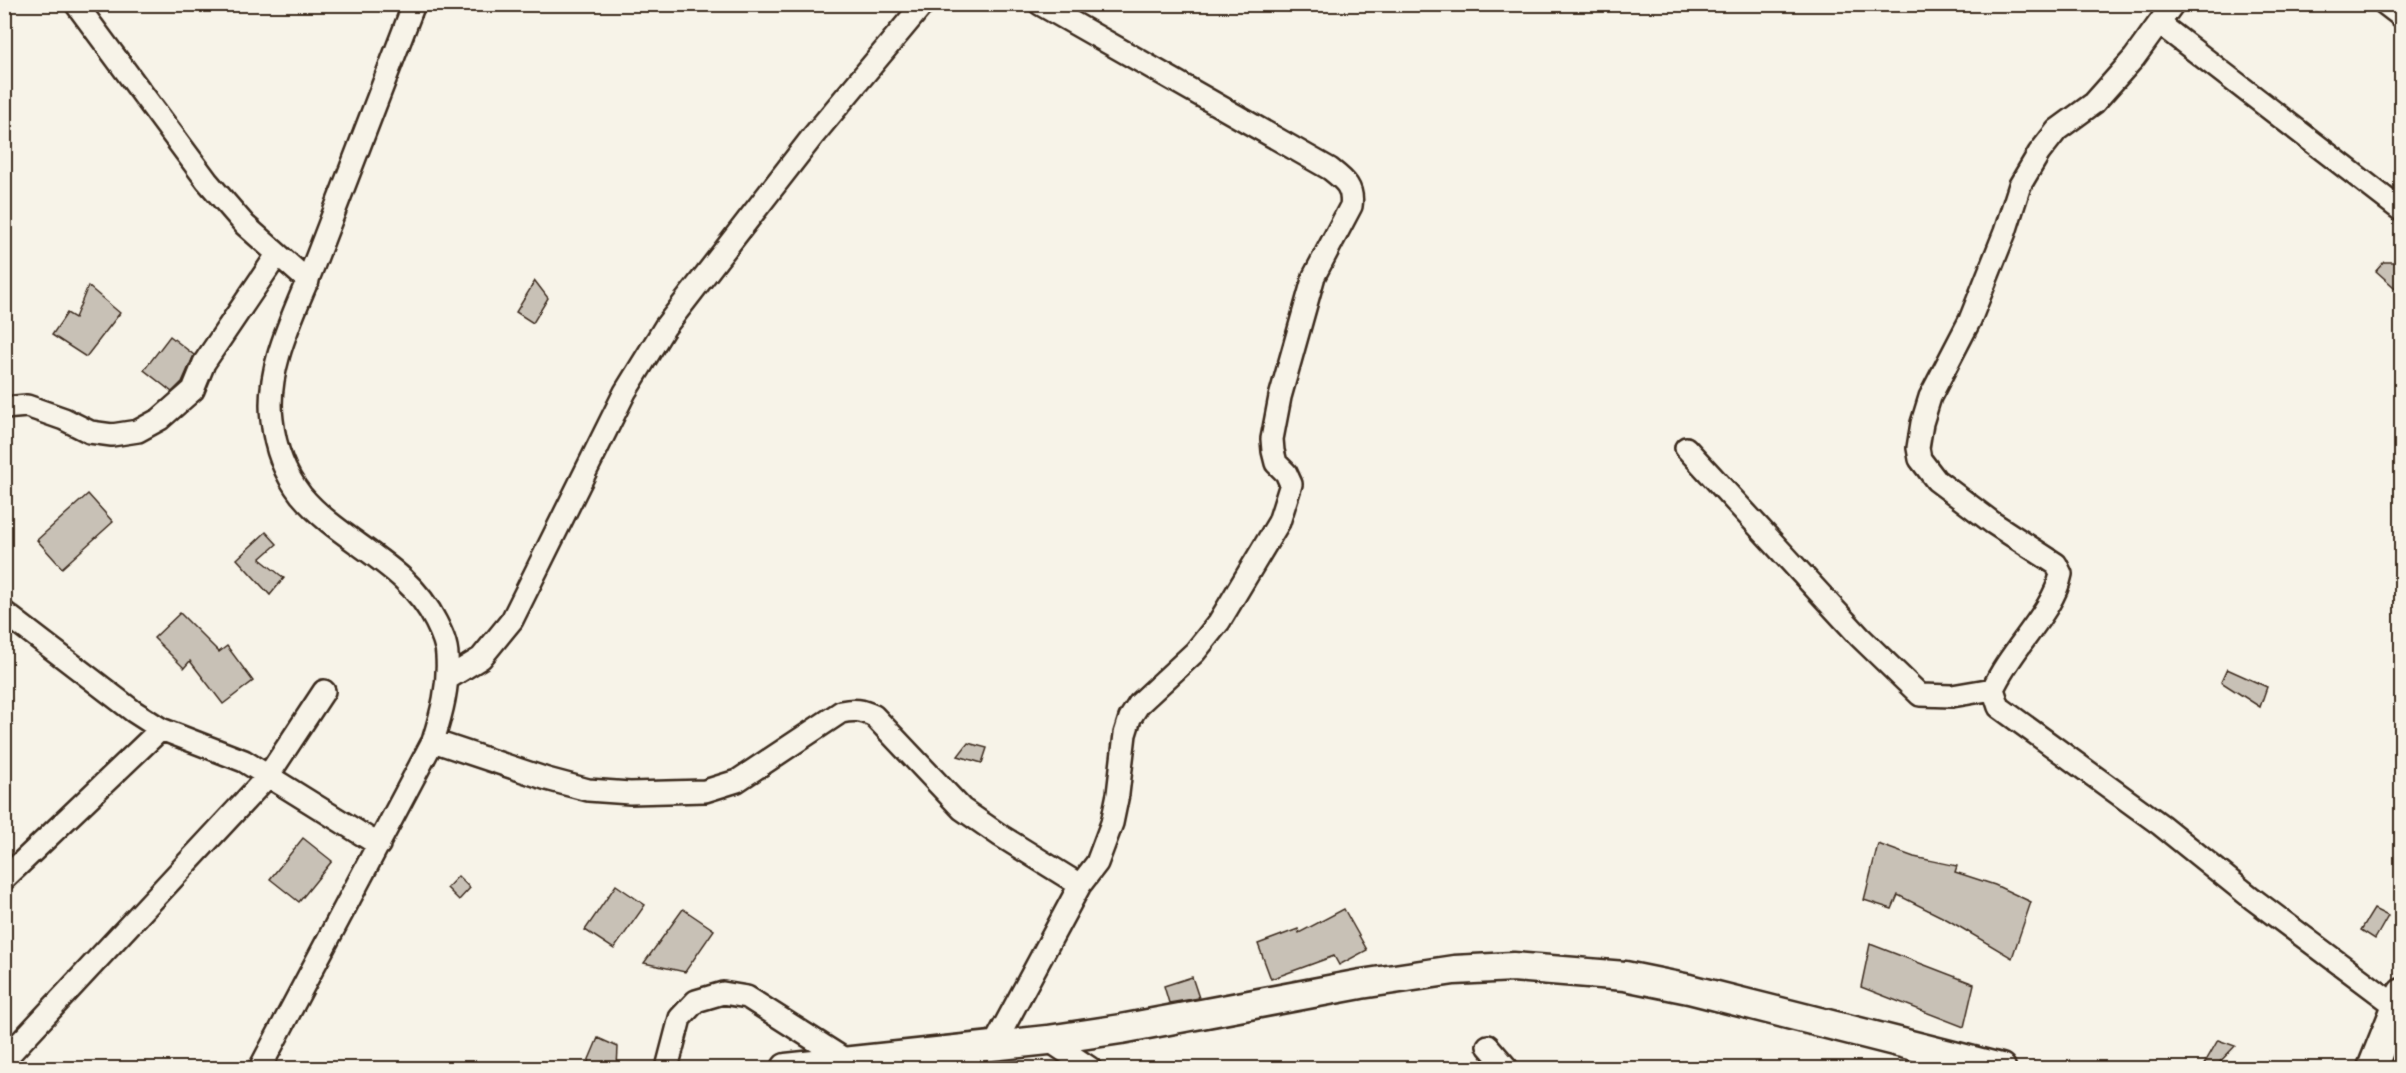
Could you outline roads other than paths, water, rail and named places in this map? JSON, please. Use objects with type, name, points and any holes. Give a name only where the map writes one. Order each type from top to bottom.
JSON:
[{"type":"main road","points":[[786,1068],[1048,1040],[1121,1029],[1361,984],[1454,970],[1513,966],[1625,976],[1668,984],[2001,1068]]},
{"type":"main road","points":[[2372,1068],[2399,1000]]},
{"type":"street","points":[[76,4],[207,181],[245,225],[308,282]]},
{"type":"street","points":[[260,1068],[433,741],[445,702],[447,654],[432,614],[415,589],[328,520],[302,496],[286,473],[277,447],[272,419],[271,392],[288,332],[414,4]]},
{"type":"street","points":[[993,1047],[1080,885],[1096,863],[1112,823],[1125,734],[1130,718],[1138,704],[1195,652],[1219,622],[1279,522],[1291,484],[1287,472],[1276,463],[1273,450],[1272,439],[1280,397],[1314,276],[1352,206],[1353,194],[1347,183],[1330,169],[1040,4]]},
{"type":"street","points":[[2173,4],[2160,24],[2094,103],[2057,130],[2020,185],[2005,232],[1970,320],[1930,397],[1918,447],[1920,459],[1936,480],[1993,523],[2056,564],[2061,574],[2054,595],[2000,672],[1993,689],[2000,707],[2161,825],[2253,899],[2399,1000]]},
{"type":"street","points":[[2385,4],[2402,17]]},
{"type":"street","points":[[447,679],[481,658],[512,620],[625,392],[665,327],[917,6]]},
{"type":"street","points":[[2160,24],[2402,211]]},
{"type":"street","points":[[4,408],[27,406],[64,419],[90,432],[112,435],[138,431],[160,419],[193,390],[204,363],[277,255]]},
{"type":"street","points":[[1686,447],[1860,637],[1920,695],[1952,696],[1993,689]]},
{"type":"street","points":[[4,612],[133,711],[161,729],[244,761],[379,846]]},
{"type":"street","points":[[4,1060],[267,776],[324,691]]},
{"type":"street","points":[[433,741],[547,779],[588,790],[630,793],[705,791],[737,780],[841,712],[853,709],[863,711],[874,716],[962,809],[1080,885]]},
{"type":"street","points":[[4,879],[161,729]]},
{"type":"street","points":[[667,1068],[680,1018],[696,1000],[723,993],[747,997],[849,1062]]},
{"type":"street","points":[[1048,1040],[1090,1068]]},
{"type":"street","points":[[1488,1046],[1507,1068]]}]
